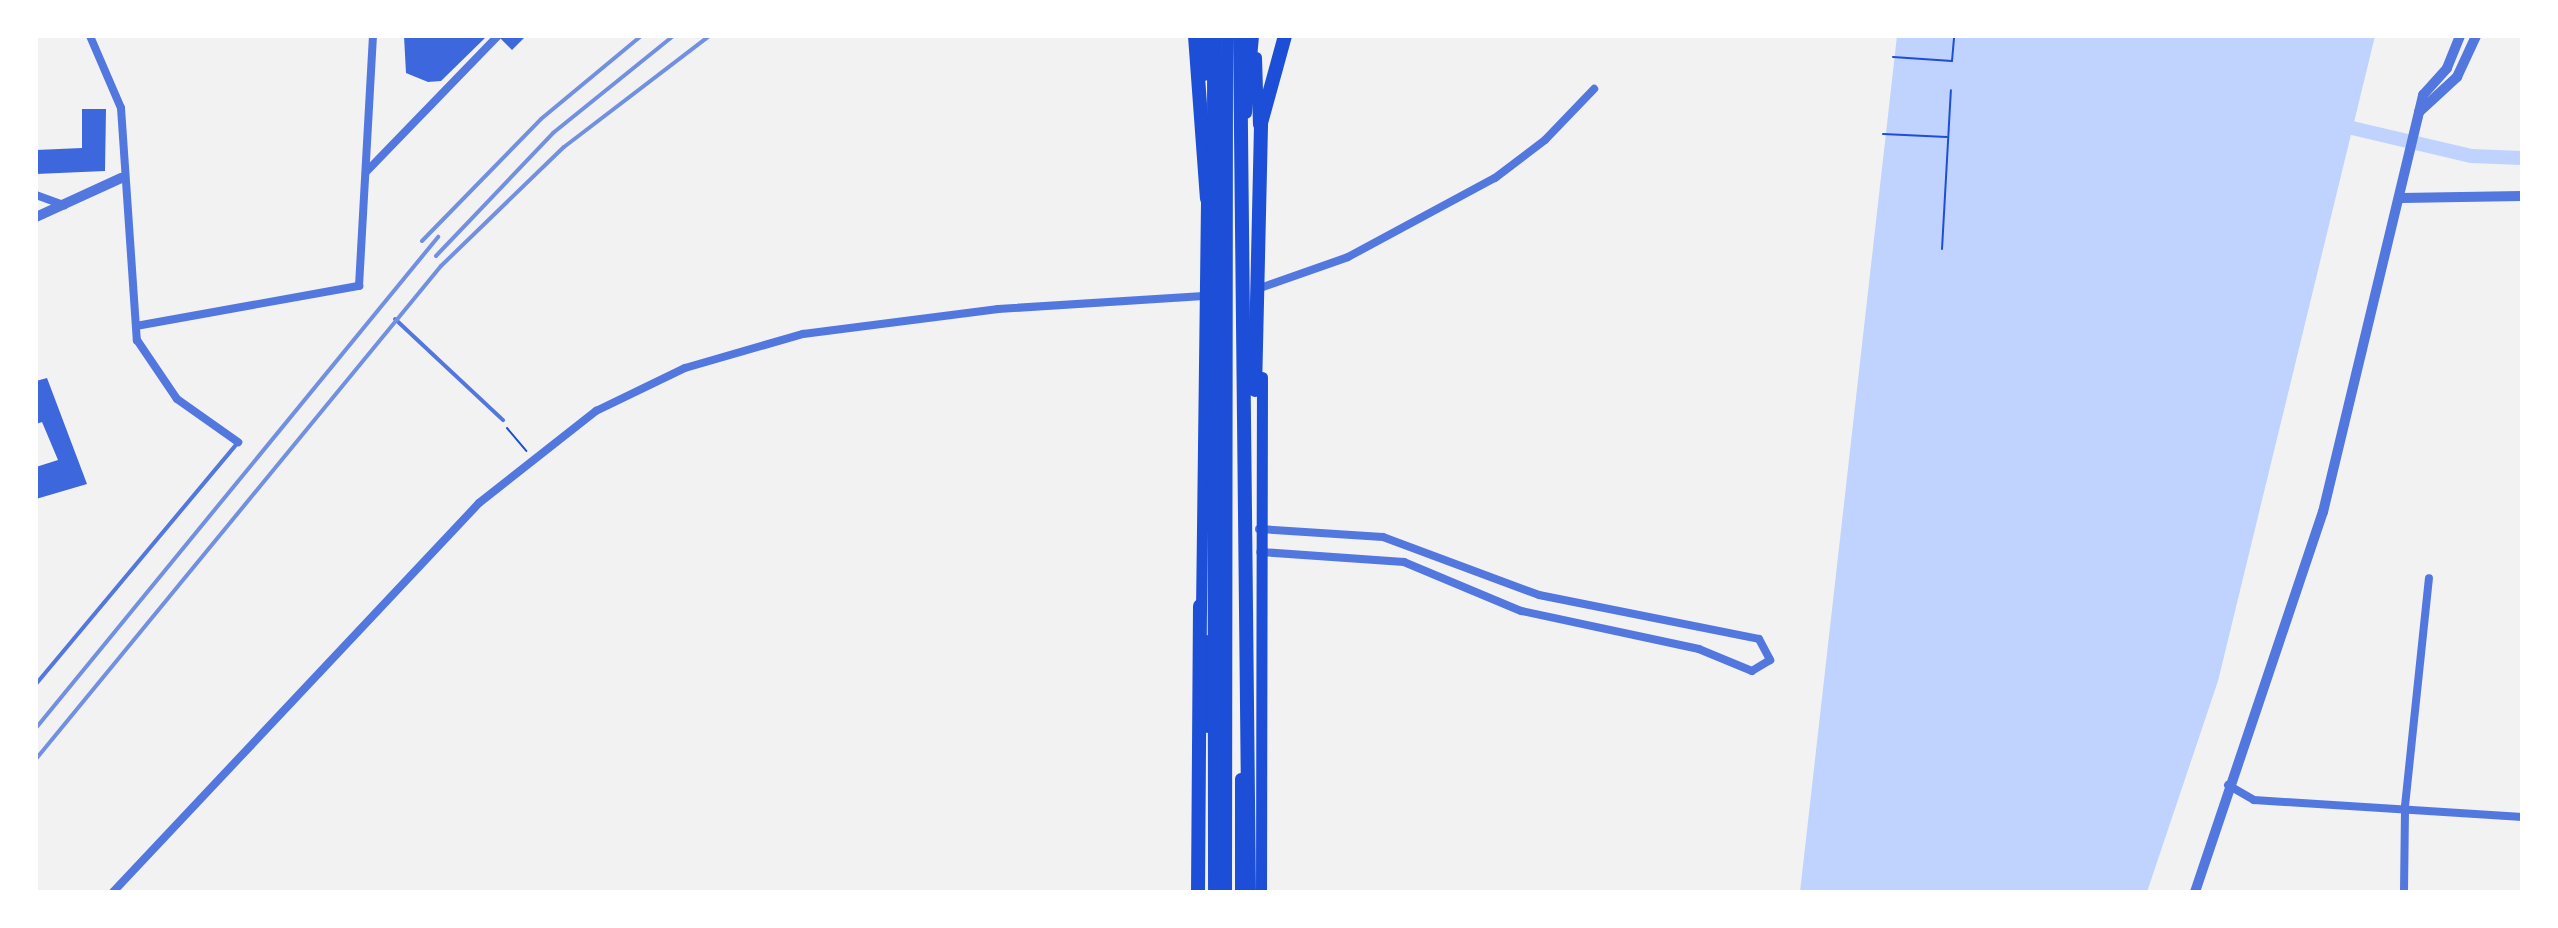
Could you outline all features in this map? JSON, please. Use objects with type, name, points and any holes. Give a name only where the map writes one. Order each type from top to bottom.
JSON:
[{"type":"highway","points":[[1195,36],[1215,268]]},
{"type":"highway","points":[[1214,36],[1220,892]]},
{"type":"highway","points":[[1240,36],[1254,526]]},
{"type":"highway","points":[[1249,892],[1259,148],[1285,36]]},
{"type":"highway","points":[[1198,892],[1200,606]]},
{"type":"main road","points":[[1203,36],[1206,229],[1200,606],[1220,892]]},
{"type":"main road","points":[[1220,892],[1226,644],[1227,36]]},
{"type":"main road","points":[[1254,36],[1263,287],[1254,526],[1259,552],[1261,892]]},
{"type":"main road","points":[[1241,892],[1245,143],[1254,36]]},
{"type":"main road","points":[[1206,229],[1228,190]]},
{"type":"main road","points":[[1204,296],[1228,257]]},
{"type":"main road","points":[[1200,606],[1226,644]]},
{"type":"street","points":[[90,36],[118,94],[121,178],[137,340],[177,399],[238,442]]},
{"type":"street","points":[[136,326],[359,286],[373,36]]},
{"type":"street","points":[[366,172],[498,36]]},
{"type":"street","points":[[2195,892],[2228,785],[2323,512],[2401,198],[2418,113],[2460,36]]},
{"type":"street","points":[[2418,113],[2457,77],[2476,36]]},
{"type":"street","points":[[1263,287],[1348,257],[1483,185],[1545,140],[1594,89]]},
{"type":"street","points":[[36,217],[121,178]]},
{"type":"street","points":[[36,195],[64,205]]},
{"type":"street","points":[[2401,198],[2522,196]]},
{"type":"street","points":[[113,892],[317,669],[531,457],[654,381],[764,343],[998,309],[1204,296]]},
{"type":"street","points":[[1254,526],[1383,537],[1539,595],[1759,639],[1770,660],[1752,671],[1699,649],[1521,611],[1404,562],[1259,552]]},
{"type":"street","points":[[2404,892],[2405,806],[2429,578]]},
{"type":"street","points":[[2228,785],[2254,800],[2405,806],[2522,817]]},
{"type":"lane","points":[[395,319],[503,420]]},
{"type":"lane","points":[[36,684],[238,442]]},
{"type":"path","points":[[1893,57],[1952,61],[1954,36]]},
{"type":"path","points":[[1942,249],[1951,90]]},
{"type":"path","points":[[1883,134],[1948,137]]},
{"type":"path","points":[[503,420],[531,457]]},
{"type":"water","points":[[1897,36],[2375,36],[2218,681],[2147,892],[1800,892]]},
{"type":"building","points":[[404,36],[487,36],[441,81],[428,82],[406,73]]},
{"type":"building","points":[[498,36],[526,36],[512,50]]},
{"type":"building","points":[[82,109],[106,109],[105,171],[36,174],[36,150],[82,148]]},
{"type":"building","points":[[47,378],[87,484],[36,499],[36,467],[58,460],[42,422],[36,424],[36,381]]},
{"type":"waterway","points":[[2352,128],[2471,156],[2522,158]]},
{"type":"railway","points":[[422,241],[541,119],[641,36]]},
{"type":"railway","points":[[436,256],[553,133],[673,36]]},
{"type":"railway","points":[[36,759],[441,266],[564,147],[709,36]]},
{"type":"railway","points":[[36,728],[438,237]]}]
